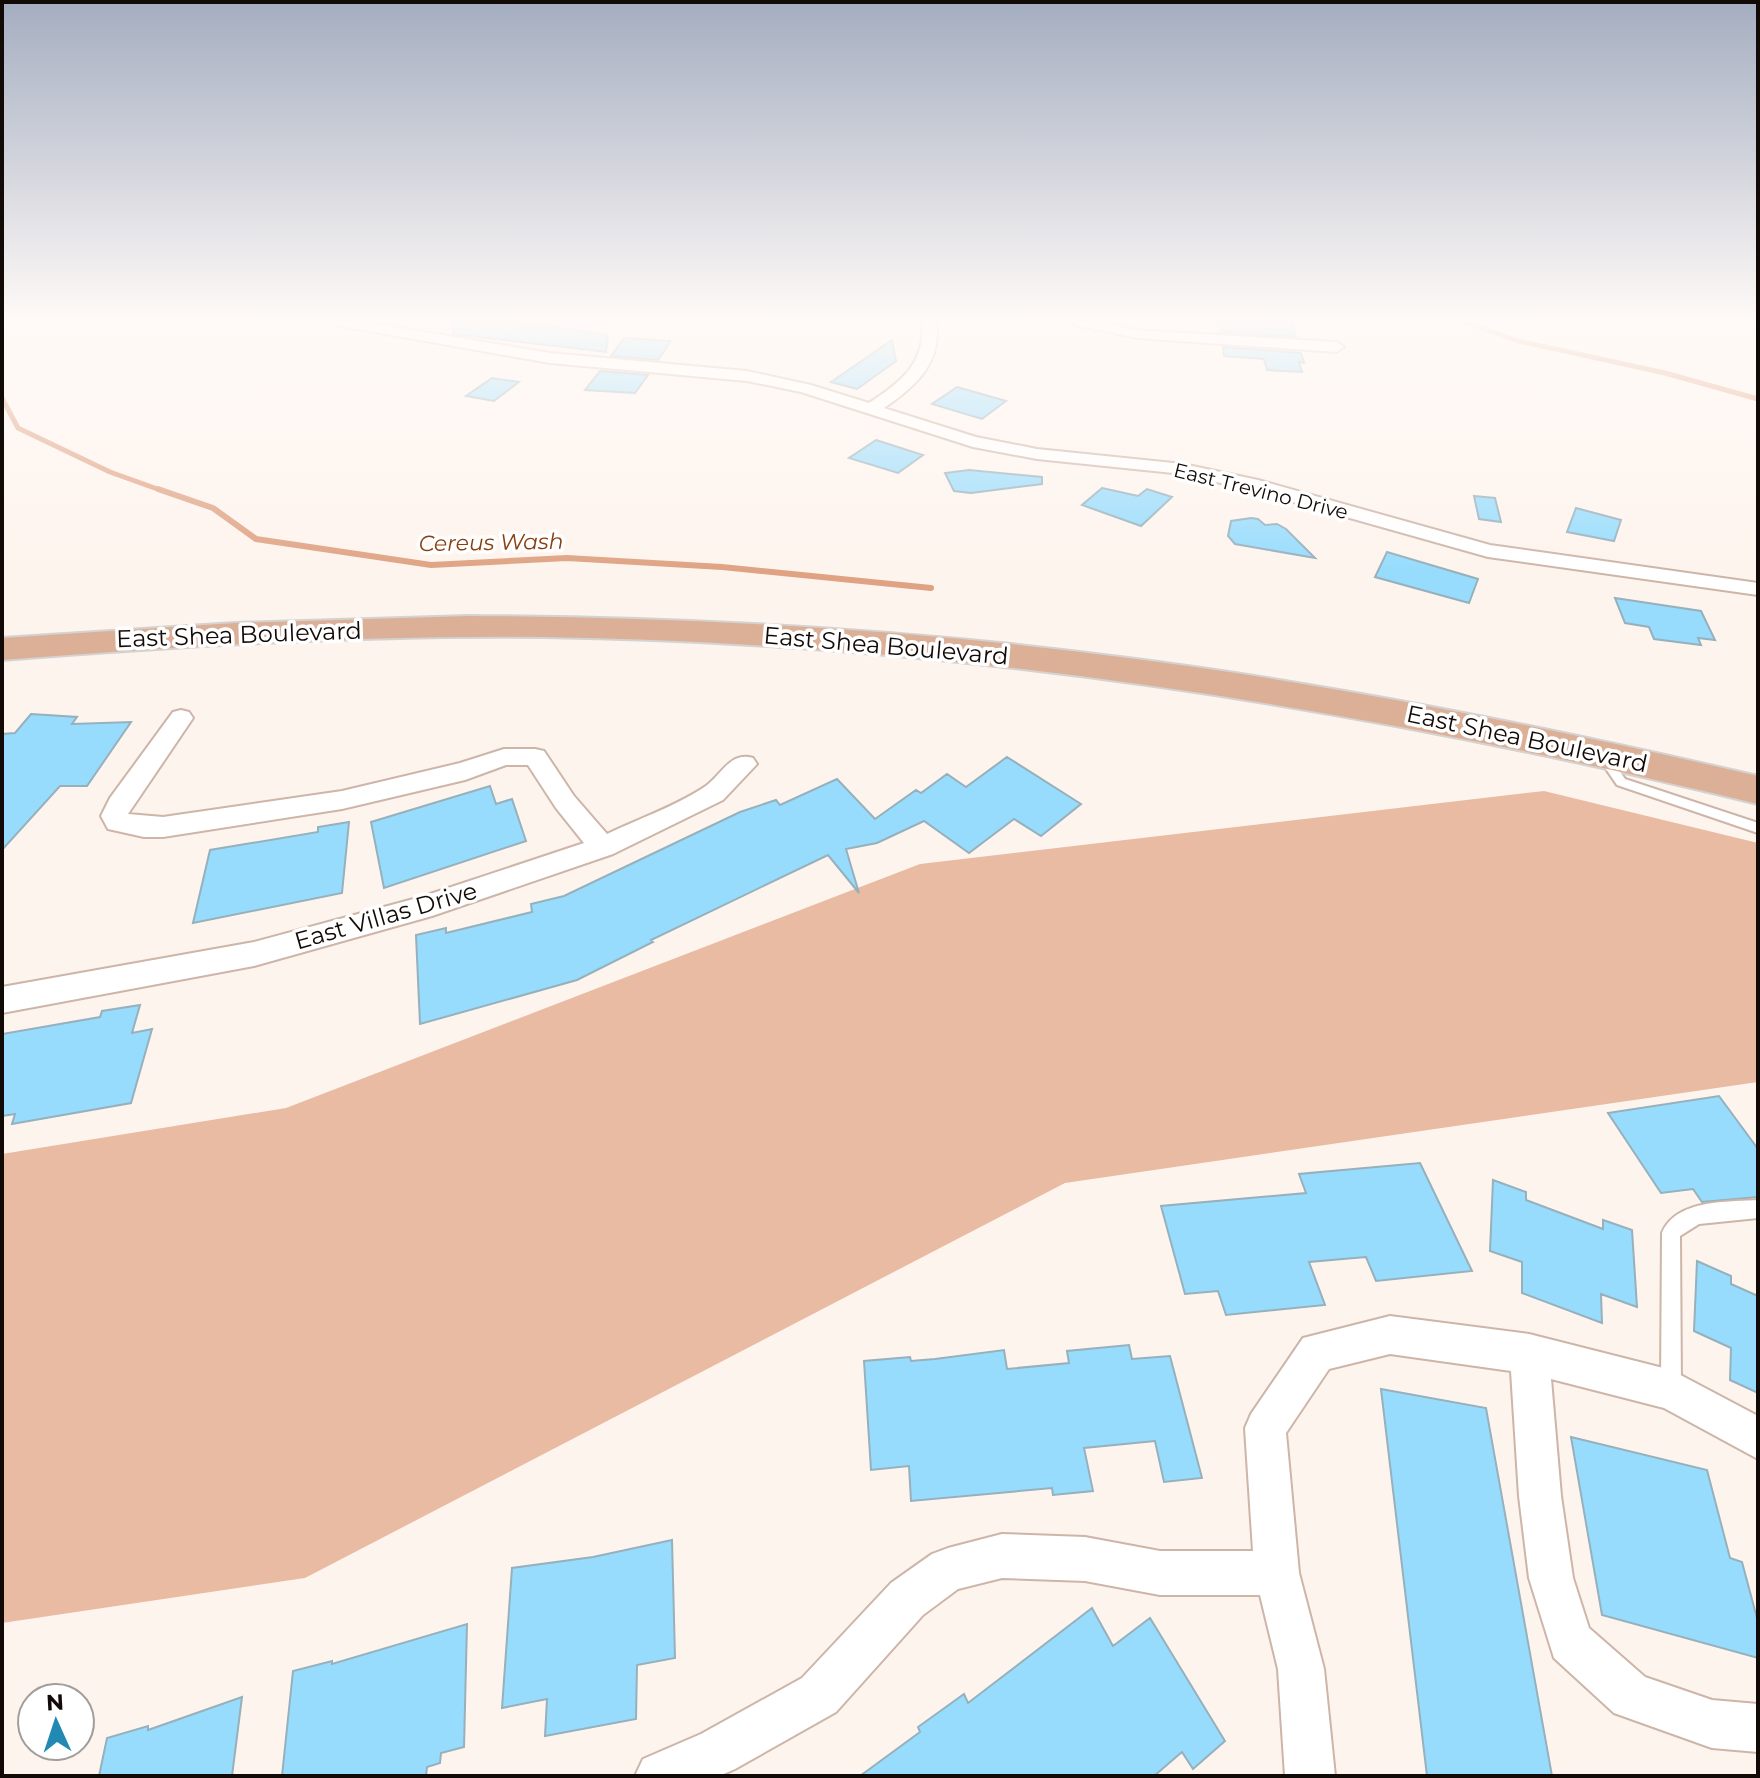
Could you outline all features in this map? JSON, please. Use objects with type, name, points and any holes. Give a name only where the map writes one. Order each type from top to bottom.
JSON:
[{"type":"main road","name":"East Shea Boulevard","points":[[2,627],[252,610],[658,608],[1195,678],[1473,725],[1758,790]]},
{"type":"main road","name":"East Shea Boulevard","points":[[2,649],[163,637],[424,628],[789,626],[1061,639],[1405,690],[1758,766]]},
{"type":"street","name":"East Trevino Drive","points":[[855,405],[973,442],[1037,454],[1183,469],[1258,486],[1488,551],[1758,589]]},
{"type":"street","points":[[870,410],[878,405]]},
{"type":"street","points":[[181,718],[119,805],[114,816],[117,822],[163,827],[342,800],[465,771],[504,757],[523,755],[535,757],[565,802],[603,847]]},
{"type":"street","name":"East Villas Drive","points":[[2,1000],[254,954],[422,908],[603,847],[714,794],[744,764]]},
{"type":"street","points":[[1310,1776],[1301,1669],[1277,1573],[1265,1428],[1317,1352],[1390,1335],[1529,1354],[1671,1390],[1758,1438]]},
{"type":"street","points":[[1529,1354],[1540,1496],[1551,1578],[1570,1642],[1631,1696],[1712,1724],[1758,1728]]},
{"type":"street","points":[[660,1776],[718,1752],[819,1695],[907,1599],[948,1570],[1002,1556],[1085,1559],[1160,1573],[1277,1573]]},
{"type":"lane","points":[[1612,756],[1610,766],[1621,782],[1758,828]]},
{"type":"lane","points":[[1671,1390],[1671,1233],[1680,1220],[1696,1215],[1758,1209]]},
{"type":"shaded area","points":[[1544,791],[1758,843],[1758,1082],[1065,1183],[305,1578],[2,1623],[2,1154],[286,1108],[920,864]]},
{"type":"building","points":[[935,405],[1001,405],[982,419]]},
{"type":"building","points":[[876,440],[923,455],[898,473],[849,458]]},
{"type":"building","points":[[969,470],[1042,477],[1042,484],[971,493],[954,491],[945,473]]},
{"type":"building","points":[[1102,488],[1138,496],[1147,489],[1172,497],[1141,526],[1082,505]]},
{"type":"building","points":[[1474,496],[1495,498],[1501,522],[1479,519]]},
{"type":"building","points":[[1576,508],[1621,520],[1614,541],[1567,532]]},
{"type":"building","points":[[1251,518],[1265,525],[1277,524],[1286,529],[1315,558],[1235,544],[1228,536],[1231,521]]},
{"type":"building","points":[[1387,552],[1478,579],[1469,603],[1375,577]]},
{"type":"building","points":[[1615,598],[1701,611],[1715,640],[1698,638],[1701,645],[1654,639],[1649,627],[1625,623]]},
{"type":"building","points":[[31,714],[77,717],[72,724],[131,722],[87,786],[60,786],[2,850],[2,734],[15,733]]},
{"type":"building","points":[[1007,757],[1081,804],[1041,836],[1014,819],[969,853],[924,821],[877,843],[846,849],[859,893],[828,855],[651,940],[653,942],[577,980],[420,1024],[416,935],[446,928],[446,933],[532,912],[531,904],[564,896],[740,812],[776,800],[780,805],[837,779],[875,819],[916,790],[921,793],[947,774],[966,787]]},
{"type":"building","points":[[490,786],[496,804],[512,799],[526,841],[384,888],[371,822]]},
{"type":"building","points":[[349,822],[342,893],[193,923],[210,850],[318,832],[318,827]]},
{"type":"building","points":[[140,1005],[132,1033],[152,1029],[131,1103],[12,1124],[15,1114],[2,1116],[2,1034],[100,1017],[102,1011]]},
{"type":"building","points":[[1719,1096],[1758,1149],[1758,1197],[1702,1202],[1693,1189],[1661,1193],[1608,1113]]},
{"type":"building","points":[[1420,1163],[1472,1271],[1376,1281],[1366,1257],[1309,1262],[1325,1305],[1226,1315],[1218,1291],[1185,1294],[1161,1206],[1306,1193],[1299,1174]]},
{"type":"building","points":[[1493,1180],[1526,1192],[1526,1200],[1603,1229],[1603,1220],[1632,1230],[1637,1307],[1601,1294],[1602,1323],[1522,1293],[1522,1262],[1490,1251]]},
{"type":"building","points":[[1697,1261],[1731,1276],[1731,1284],[1758,1296],[1758,1393],[1730,1380],[1731,1348],[1694,1331]]},
{"type":"building","points":[[1129,1345],[1132,1359],[1170,1356],[1202,1478],[1164,1482],[1155,1441],[1084,1448],[1093,1491],[1053,1495],[1052,1488],[911,1501],[909,1466],[871,1470],[864,1361],[910,1357],[911,1361],[1004,1350],[1007,1369],[1069,1363],[1067,1351]]},
{"type":"building","points":[[1381,1389],[1486,1408],[1552,1776],[1427,1776]]},
{"type":"building","points":[[1571,1437],[1707,1470],[1730,1558],[1742,1562],[1758,1622],[1758,1658],[1602,1615]]},
{"type":"building","points":[[672,1540],[675,1658],[637,1665],[636,1719],[545,1736],[547,1699],[502,1708],[512,1568],[593,1557]]},
{"type":"building","points":[[1092,1608],[1113,1646],[1150,1618],[1225,1741],[1193,1769],[1182,1752],[1154,1776],[860,1776],[920,1732],[918,1727],[964,1694],[968,1703]]},
{"type":"building","points":[[467,1624],[464,1747],[441,1753],[440,1763],[427,1767],[426,1776],[282,1776],[293,1671],[332,1661],[332,1664]]},
{"type":"building","points":[[242,1697],[232,1776],[99,1776],[107,1738],[148,1726],[148,1730]]},
{"type":"waterway","name":"Cereus Wash","points":[[6,405],[18,428],[110,472],[163,491]]},
{"type":"waterway","name":"Cereus Wash","points":[[158,489],[213,508],[256,539],[431,565],[567,558],[722,567],[931,588]]}]
